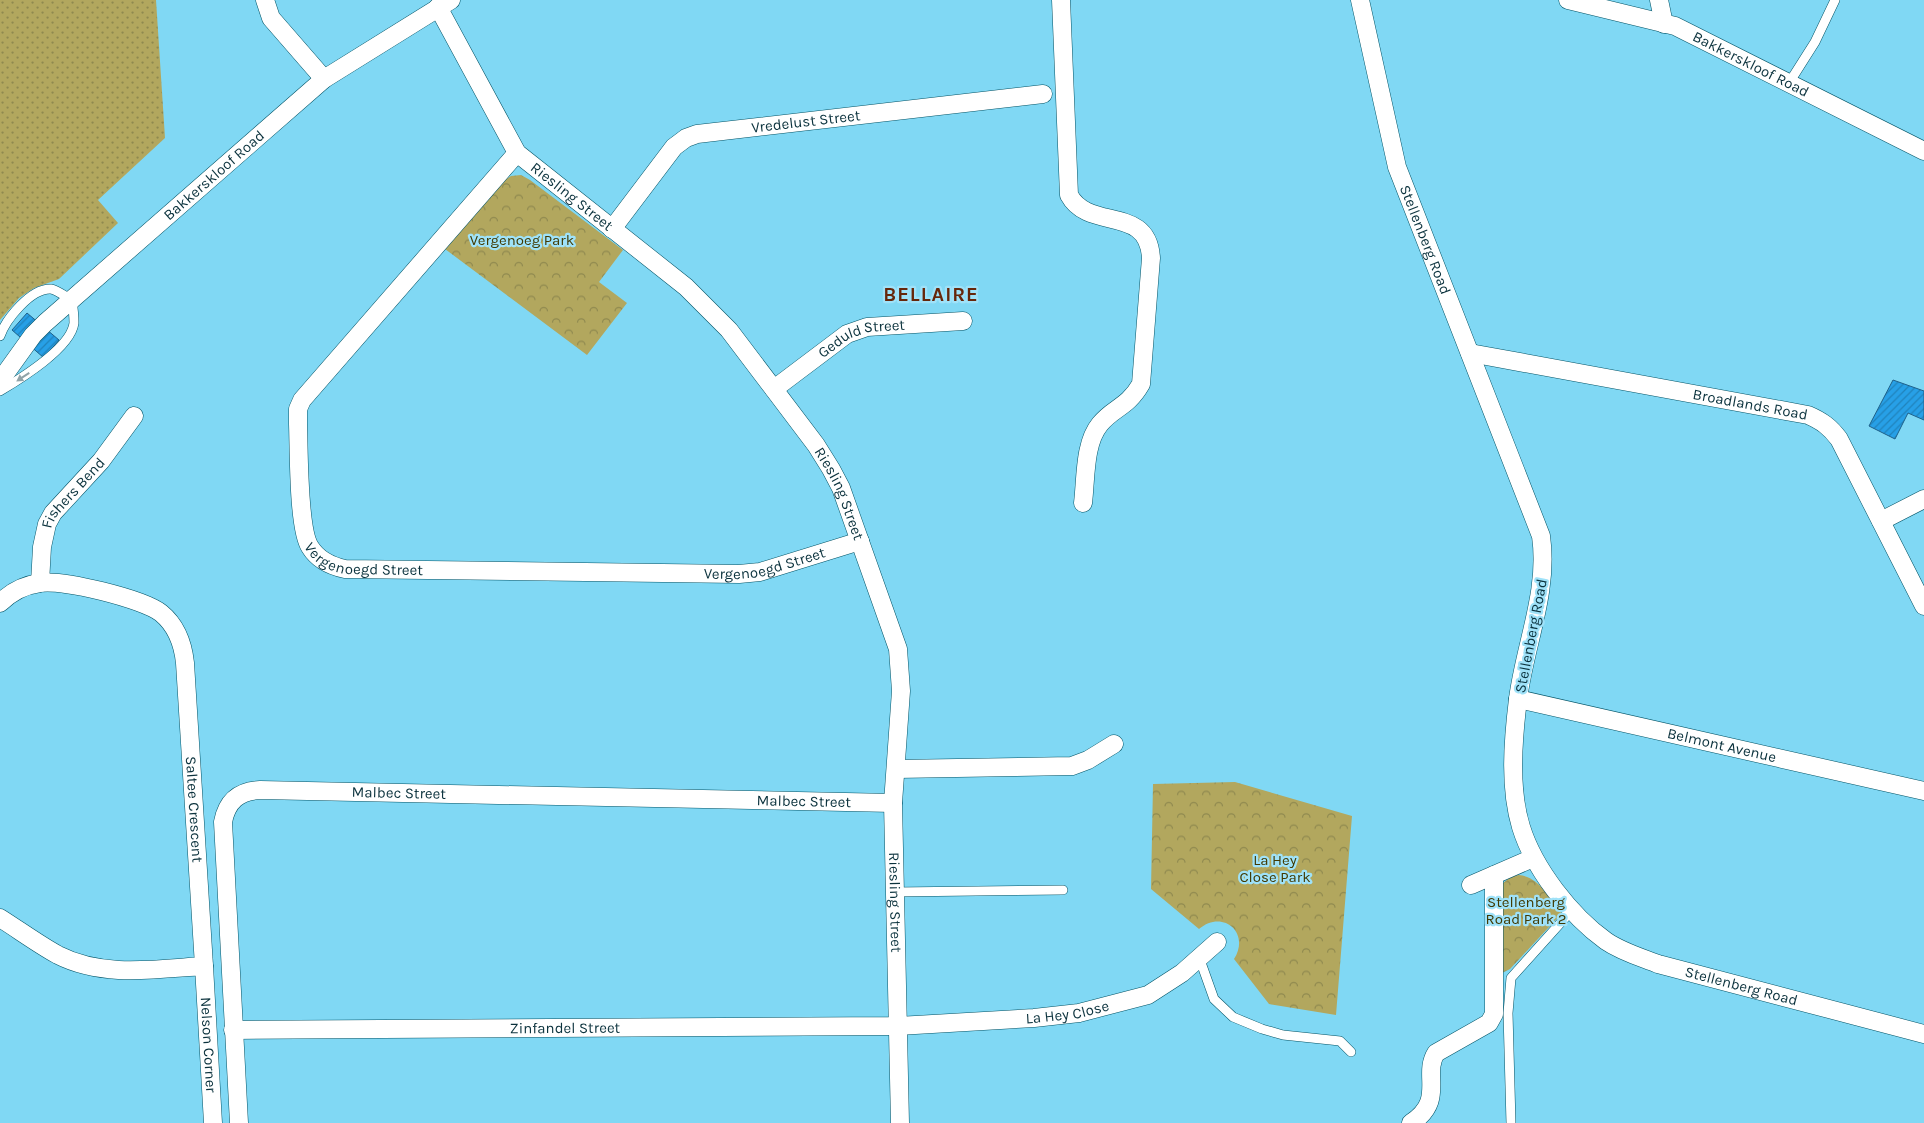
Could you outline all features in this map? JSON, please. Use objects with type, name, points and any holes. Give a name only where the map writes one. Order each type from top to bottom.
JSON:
[{"type":"street","points":[[264,0],[271,18],[324,79]]},
{"type":"street","points":[[1060,0],[1069,194],[1074,204],[1082,210],[1129,224],[1140,230],[1151,245],[1152,258],[1141,384],[1134,396],[1101,422],[1094,432],[1083,503]]},
{"type":"street","name":"Stellenberg Road","points":[[1360,0],[1397,167],[1541,536],[1542,583],[1518,699],[1514,768],[1520,826],[1533,858],[1573,909],[1606,940],[1626,952],[1658,964],[1924,1034]]},
{"type":"street","name":"Bakkerskloof Road","points":[[1568,0],[1675,26],[1924,151]]},
{"type":"street","points":[[1659,0],[1664,24]]},
{"type":"street","name":"Bakkerskloof Road","points":[[0,381],[33,336],[324,79],[444,3]]},
{"type":"street","name":"Riesling Street","points":[[444,3],[517,153],[686,287],[709,308],[729,330],[816,444],[841,488],[898,649],[901,668],[900,722],[893,803],[900,1123]]},
{"type":"street","name":"Vredelust Street","points":[[612,229],[674,146],[686,138],[697,134],[1043,94]]},
{"type":"street","name":"Vergenoegd Street","points":[[517,153],[302,400],[298,409],[298,424],[304,530],[314,553],[328,564],[345,569],[739,574],[760,572],[860,540]]},
{"type":"street","name":"Geduld Street","points":[[774,389],[848,334],[876,326],[963,321]]},
{"type":"street","name":"Broadlands Road","points":[[1470,353],[1808,415],[1830,427],[1839,439],[1924,606]]},
{"type":"street","name":"Fishers Bend","points":[[40,583],[42,547],[47,524],[54,513],[101,461],[134,416]]},
{"type":"street","points":[[1881,521],[1924,499]]},
{"type":"street","name":"Saltee Crescent","points":[[0,603],[18,590],[40,583],[62,583],[141,603],[161,614],[170,622],[181,641],[186,663],[204,966]]},
{"type":"street","name":"Belmont Avenue","points":[[1518,699],[1924,791]]},
{"type":"street","points":[[896,769],[1072,766],[1088,760],[1114,744]]},
{"type":"street","name":"Malbec Street","points":[[239,1123],[223,822],[229,805],[242,793],[260,790],[893,803]]},
{"type":"street","points":[[1471,885],[1533,858]]},
{"type":"street","points":[[1411,1123],[1422,1115],[1429,1101],[1433,1082],[1432,1065],[1436,1053],[1441,1048],[1489,1023],[1494,1014],[1494,875]]},
{"type":"street","points":[[0,918],[58,955],[96,968],[128,970],[204,966]]},
{"type":"street","name":"La Hey Close","points":[[898,1026],[1034,1018],[1079,1013],[1110,1006],[1148,995],[1164,986],[1217,942]]},
{"type":"street","name":"Nelson Corner","points":[[204,966],[213,1123]]},
{"type":"street","name":"Zinfandel Street","points":[[233,1030],[898,1026]]},
{"type":"lane","points":[[1789,83],[1815,42],[1835,0]]},
{"type":"lane","points":[[0,336],[4,325],[21,305],[41,291],[52,289],[72,300],[74,325],[54,354],[0,391]]},
{"type":"lane","points":[[895,892],[1063,890]]},
{"type":"lane","points":[[1511,1123],[1508,1013],[1511,978],[1573,909]]},
{"type":"lane","points":[[1199,958],[1214,999],[1233,1017],[1283,1035],[1340,1041],[1351,1052]]},
{"type":"green space","points":[[0,0],[156,0],[165,138],[98,200],[118,223],[59,279],[34,288],[19,298],[0,320]]},
{"type":"green space","name":"Vergenoeg Park","points":[[521,175],[623,250],[599,282],[627,303],[587,355],[445,249],[503,181],[511,176]]},
{"type":"green space","name":"La Hey Close Park","points":[[1235,782],[1352,816],[1336,1015],[1269,1004],[1234,959],[1239,940],[1232,926],[1217,921],[1208,923],[1199,929],[1151,889],[1153,784]]},
{"type":"green space","name":"Stellenberg Road Park 2","points":[[1519,875],[1538,884],[1562,913],[1510,969],[1500,974],[1503,883],[1512,876]]},
{"type":"building","points":[[27,313],[59,340],[44,358],[12,330]]},
{"type":"building","points":[[1893,380],[1924,391],[1924,420],[1908,413],[1895,439],[1869,426]]},
{"type":"district","name":"BELLAIRE","points":[[931,294]]}]
